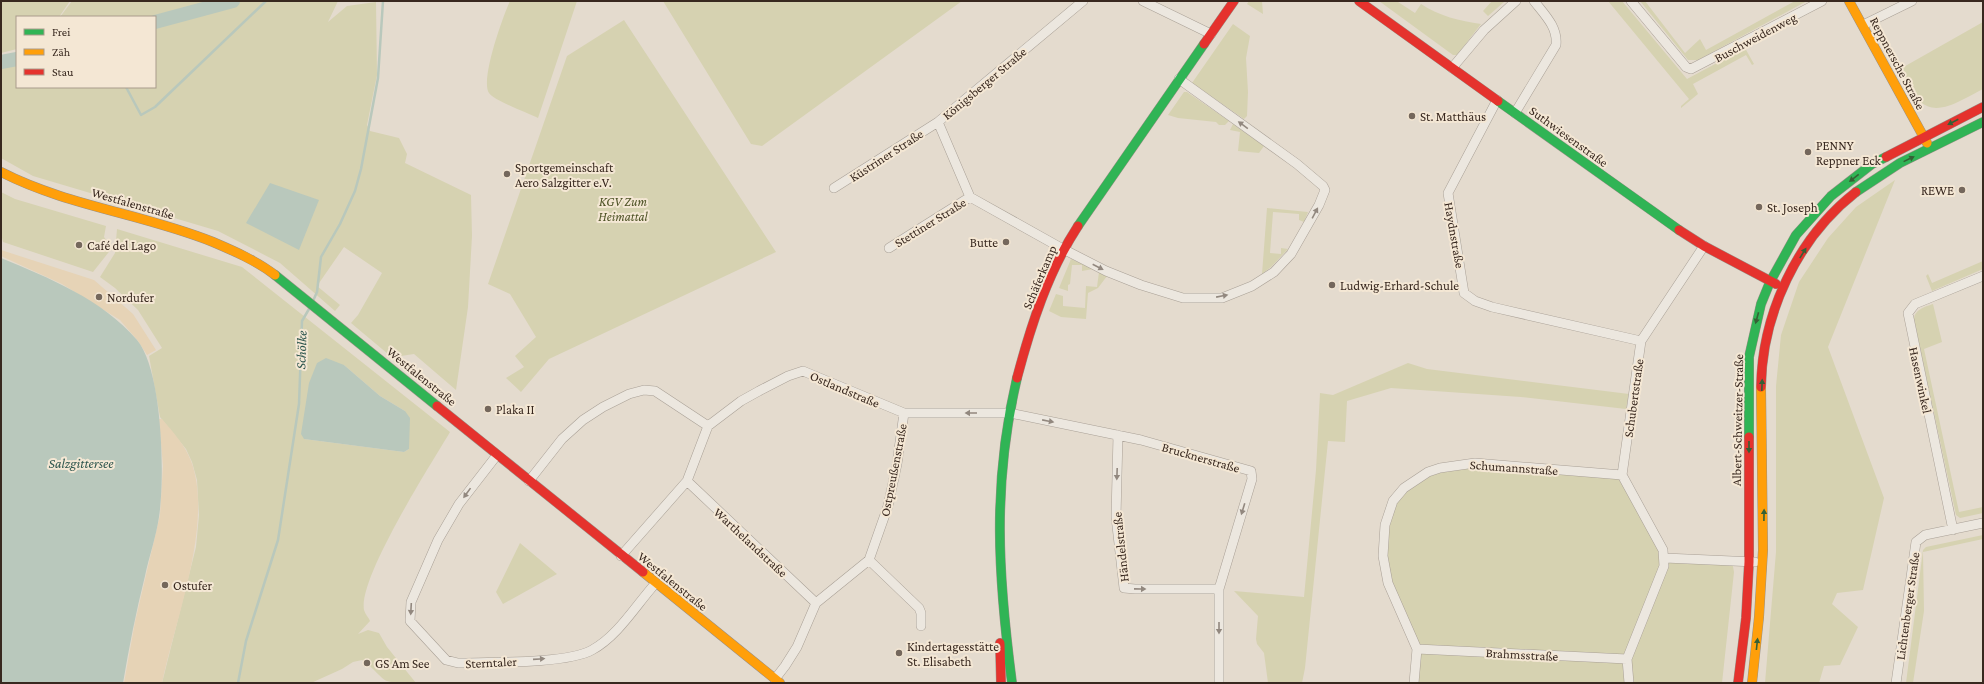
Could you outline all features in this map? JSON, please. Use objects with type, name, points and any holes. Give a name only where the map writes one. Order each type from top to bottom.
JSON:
[{"type":"street","name":"Königsberger Straße","points":[[970,197],[938,122],[1083,1]]},
{"type":"street","points":[[1143,1],[1211,34]]},
{"type":"street","name":"Schäferkamp","points":[[1012,683],[1002,612],[999,514],[1000,482],[1010,413],[1025,348],[1046,289],[1063,249],[1103,188],[1234,1]]},
{"type":"street","name":"Suthwiesenstraße","points":[[1359,1],[1668,222],[1704,246],[1770,282]]},
{"type":"street","points":[[1515,113],[1556,45],[1557,35],[1552,24],[1534,1]]},
{"type":"street","name":"Buschweidenweg","points":[[1631,1],[1686,68],[1691,69],[1822,1]]},
{"type":"street","name":"Reppnersche Straße","points":[[1849,1],[1930,149]]},
{"type":"street","points":[[1863,25],[1912,1]]},
{"type":"street","points":[[1452,68],[1484,30],[1511,2]]},
{"type":"street","points":[[970,197],[1063,249],[1106,271],[1141,285],[1183,298],[1222,298],[1252,286],[1274,272],[1291,254],[1319,205],[1325,190],[1323,186],[1296,164],[1179,79]]},
{"type":"street","name":"Haydnstraße","points":[[1496,100],[1448,193],[1464,293],[1475,301],[1492,307],[1641,341]]},
{"type":"street","name":"Albert-Schweitzer-Straße","points":[[1738,683],[1746,618],[1749,562],[1749,357],[1761,304],[1770,282],[1796,235],[1831,196],[1872,164],[1983,107]]},
{"type":"street","name":"Küstriner Straße","points":[[834,188],[938,122]]},
{"type":"street","name":"Albert-Schweitzer-Straße","points":[[1752,683],[1760,618],[1763,563],[1763,359],[1771,316],[1783,287],[1808,245],[1822,226],[1840,206],[1874,179],[1983,122]]},
{"type":"street","name":"Westfalenstraße","points":[[1,172],[24,183],[62,196],[177,230],[230,248],[250,258],[268,270],[777,681]]},
{"type":"street","name":"Stettiner Straße","points":[[889,248],[970,197]]},
{"type":"street","name":"Schubertstraße","points":[[1622,475],[1641,341],[1704,246]]},
{"type":"street","name":"Hasenwinkel","points":[[1953,530],[1908,313],[1915,304],[1983,276]]},
{"type":"street","points":[[1770,282],[1783,287]]},
{"type":"street","name":"Ostlandstraße","points":[[708,426],[741,401],[788,376],[803,371],[904,413],[1010,413]]},
{"type":"street","points":[[529,481],[562,439],[583,420],[603,407],[629,394],[644,390],[656,391],[708,426],[687,481],[621,556]]},
{"type":"street","name":"Ostpreußenstraße","points":[[869,560],[888,506],[897,464],[904,413]]},
{"type":"street","name":"Brucknerstraße","points":[[1010,413],[1118,435],[1191,453],[1251,471],[1252,479],[1219,589],[1219,683]]},
{"type":"street","name":"Händelstraße","points":[[1118,435],[1116,517],[1124,588],[1219,589]]},
{"type":"street","name":"Sterntaler","points":[[497,455],[461,502],[438,540],[411,602],[410,621],[446,660],[458,664],[539,660],[576,656],[592,650],[611,635],[655,584]]},
{"type":"street","name":"Schumannstraße","points":[[1414,683],[1417,649],[1388,583],[1383,556],[1385,525],[1393,501],[1413,481],[1428,472],[1440,468],[1475,463],[1622,475]]},
{"type":"street","points":[[1622,475],[1655,534],[1663,550],[1665,558],[1664,566],[1627,659],[1628,683]]},
{"type":"street","name":"Warthelandstraße","points":[[687,481],[816,603]]},
{"type":"street","points":[[1953,530],[1983,523]]},
{"type":"street","name":"Lichtenberger Straße","points":[[1896,683],[1916,542],[1926,535],[1953,530]]},
{"type":"street","points":[[1665,558],[1763,563]]},
{"type":"street","points":[[777,681],[797,646],[816,603],[869,560],[919,608],[921,613],[921,626]]},
{"type":"street","name":"Schäferkamp","points":[[1001,683],[1000,625],[1002,612]]},
{"type":"street","name":"Brahmsstraße","points":[[1417,649],[1627,659]]},
{"type":"green space","points":[[1,1],[70,1],[60,16],[16,16],[16,49],[1,53]]},
{"type":"green space","points":[[72,1],[338,1],[328,22],[347,6],[376,2],[377,75],[367,125],[370,131],[399,138],[407,154],[405,163],[471,195],[472,236],[468,307],[456,390],[414,354],[401,356],[388,354],[351,323],[358,315],[382,273],[344,247],[317,286],[340,305],[335,311],[280,263],[218,231],[33,176],[1,158],[1,64],[16,64],[16,88],[156,88],[156,16],[61,16]]},
{"type":"green space","points":[[510,1],[577,1],[538,118],[492,96],[489,93],[487,86],[490,62],[502,20]]},
{"type":"green space","points":[[663,1],[962,1],[762,146],[751,144]]},
{"type":"green space","points":[[1249,1],[1262,1],[1263,14],[1247,4]]},
{"type":"green space","points":[[1379,1],[1398,2],[1415,13],[1421,4],[1435,12],[1450,17],[1481,24],[1457,55],[1453,55]]},
{"type":"green space","points":[[1492,1],[1504,2],[1488,16],[1483,11]]},
{"type":"green space","points":[[1608,1],[1622,1],[1687,79],[1745,48],[1754,64],[1752,65],[1746,55],[1693,84],[1698,94],[1681,108],[1681,106],[1689,99]]},
{"type":"green space","points":[[1640,1],[1645,1],[1685,53],[1700,39],[1706,50],[1795,1],[1807,1],[1698,60],[1688,60]]},
{"type":"green space","name":"KGV Zum Heimattal","points":[[624,20],[776,252],[549,359],[521,392],[506,378],[524,367],[515,356],[536,337],[510,294],[488,284],[567,56]]},
{"type":"green space","points":[[1983,22],[1983,89],[1952,105],[1943,107],[1935,108],[1927,106],[1920,101],[1914,94],[1900,69]]},
{"type":"green space","points":[[1233,24],[1250,36],[1246,58],[1248,92],[1247,116],[1244,119],[1192,83]]},
{"type":"green space","points":[[1184,92],[1187,92],[1229,121],[1225,125],[1219,125],[1216,122],[1178,118],[1168,115]]},
{"type":"green space","points":[[1233,124],[1264,146],[1259,153],[1238,151],[1240,132],[1230,130]]},
{"type":"green space","points":[[1895,180],[1828,347],[1884,498],[1863,590],[1837,593],[1832,604],[1858,627],[1840,665],[1824,666],[1819,683],[1765,683],[1776,552],[1776,386],[1781,335],[1799,282],[1828,238],[1856,207]]},
{"type":"green space","points":[[1,192],[15,199],[106,226],[104,237],[112,248],[93,272],[3,242],[1,234]]},
{"type":"green space","points":[[1267,208],[1308,212],[1304,222],[1299,220],[1299,214],[1273,212],[1270,253],[1281,254],[1281,248],[1288,249],[1262,274]]},
{"type":"green space","points":[[117,229],[242,267],[450,432],[398,521],[372,573],[365,594],[364,610],[370,621],[358,634],[368,630],[379,633],[387,647],[416,683],[397,683],[387,681],[362,660],[353,662],[342,669],[311,683],[162,683],[196,547],[199,515],[197,480],[192,462],[186,449],[160,417],[149,356],[162,348],[138,310],[115,288],[100,277],[115,253]],"holes":[[[344,365],[380,396],[405,411],[409,449],[404,452],[304,439]]]},
{"type":"green space","points":[[1071,259],[1093,269],[1082,271],[1082,265],[1072,265],[1068,291],[1059,288]]},
{"type":"green space","points":[[1983,261],[1983,269],[1932,291],[1926,276],[1928,274],[1932,283]]},
{"type":"green space","points":[[1099,272],[1107,276],[1098,288],[1088,293],[1086,319],[1061,317],[1049,311],[1056,294],[1063,296],[1063,306],[1085,308],[1086,286],[1097,287]]},
{"type":"green space","points":[[1933,304],[1942,342],[1924,349],[1959,512],[1983,507],[1983,513],[1960,518],[1956,515],[1914,320],[1914,317],[1918,311]]},
{"type":"green space","points":[[1408,363],[1427,369],[1629,394],[1626,409],[1521,397],[1391,388],[1347,401],[1345,442],[1328,441],[1305,668],[1302,683],[1268,683],[1264,653],[1257,644],[1256,639],[1258,616],[1234,591],[1304,597],[1316,470],[1320,393],[1333,395]]},
{"type":"green space","points":[[1475,463],[1622,475],[1665,558],[1732,561],[1734,572],[1722,683],[1414,683],[1417,649],[1401,616],[1383,556],[1393,501],[1428,472]]},
{"type":"green space","points":[[1983,535],[1983,539],[1923,552],[1924,611],[1913,683],[1906,683],[1923,550],[1926,547]]},
{"type":"green space","points":[[520,543],[557,574],[503,604],[496,592]]},
{"type":"sand","name":"Nordufer","points":[[1,250],[94,280],[133,314],[156,350],[147,355],[138,341],[120,320],[62,284],[1,256]]},
{"type":"sand","name":"Ostufer","points":[[159,419],[162,419],[178,439],[191,461],[197,485],[198,513],[195,541],[190,571],[162,683],[124,683],[135,622],[160,515],[163,466]]},
{"type":"water","points":[[270,183],[319,200],[299,250],[246,223]]},
{"type":"water","name":"Salzgittersee","points":[[1,258],[38,273],[74,291],[108,313],[137,340],[146,355],[152,375],[157,399],[162,452],[161,499],[158,524],[130,643],[123,683],[1,683]]},
{"type":"water","points":[[326,358],[344,365],[380,396],[405,411],[410,418],[409,449],[404,452],[304,439],[301,434],[309,383],[317,363]]},
{"type":"waterway","points":[[156,22],[233,1]]},
{"type":"waterway","points":[[127,88],[141,115],[155,107],[266,1]]},
{"type":"waterway","name":"Schölke","points":[[313,301],[317,292],[321,257],[340,224],[355,191],[361,169],[378,78],[383,1]]},
{"type":"waterway","points":[[1,62],[16,59]]},
{"type":"waterway","name":"Schölke","points":[[238,683],[246,641],[278,540],[299,404],[302,321],[309,309]]},
{"type":"traffic: fast","points":[[1078,226],[1204,44]]},
{"type":"traffic: fast","points":[[1498,101],[1679,230]]},
{"type":"traffic: fast","points":[[1856,192],[1900,163],[1983,122]]},
{"type":"traffic: fast","points":[[1749,437],[1749,357],[1761,304],[1770,282],[1796,235],[1831,196],[1872,164],[1886,157]]},
{"type":"traffic: fast","points":[[275,275],[437,406]]},
{"type":"traffic: fast","points":[[1012,683],[1003,605],[1000,530],[1004,455],[1009,417],[1017,378]]},
{"type":"traffic: slow","points":[[1849,1],[1927,143]]},
{"type":"traffic: slow","points":[[1,172],[26,184],[79,202],[187,232],[237,253],[275,275]]},
{"type":"traffic: slow","points":[[1752,683],[1759,617],[1763,550],[1761,387]]},
{"type":"traffic: slow","points":[[643,572],[780,683]]},
{"type":"traffic: jam","points":[[1204,44],[1234,1]]},
{"type":"traffic: jam","points":[[1359,1],[1498,101]]},
{"type":"traffic: jam","points":[[1886,157],[1983,107]]},
{"type":"traffic: jam","points":[[1761,387],[1763,360],[1768,332],[1776,305],[1787,279],[1800,255],[1816,232],[1835,211],[1856,192]]},
{"type":"traffic: jam","points":[[1017,378],[1028,338],[1049,280],[1078,226]]},
{"type":"traffic: jam","points":[[1679,230],[1704,246],[1776,284]]},
{"type":"traffic: jam","points":[[437,406],[643,572]]},
{"type":"traffic: jam","points":[[1738,683],[1746,618],[1749,562],[1749,437]]},
{"type":"traffic: jam","points":[[1000,643],[1001,683]]},
{"type":"place","name":"St. Matthäus","points":[[1412,116]]},
{"type":"place","name":"PENNY Reppner Eck","points":[[1808,152]]},
{"type":"place","name":"Sportgemeinschaft Aero Salzgitter e.V.","points":[[507,174]]},
{"type":"place","name":"REWE","points":[[1962,190]]},
{"type":"place","name":"St. Joseph","points":[[1759,207]]},
{"type":"place","name":"Butte","points":[[1006,242]]},
{"type":"place","name":"Café del Lago","points":[[79,245]]},
{"type":"place","name":"Ludwig-Erhard-Schule","points":[[1332,285]]},
{"type":"place","name":"Nordufer","points":[[99,297]]},
{"type":"place","name":"Plaka II","points":[[488,409]]},
{"type":"place","name":"Ostufer","points":[[165,585]]},
{"type":"place","name":"Kindertagesstätte St. Elisabeth","points":[[899,653]]},
{"type":"place","name":"GS Am See","points":[[367,663]]}]
